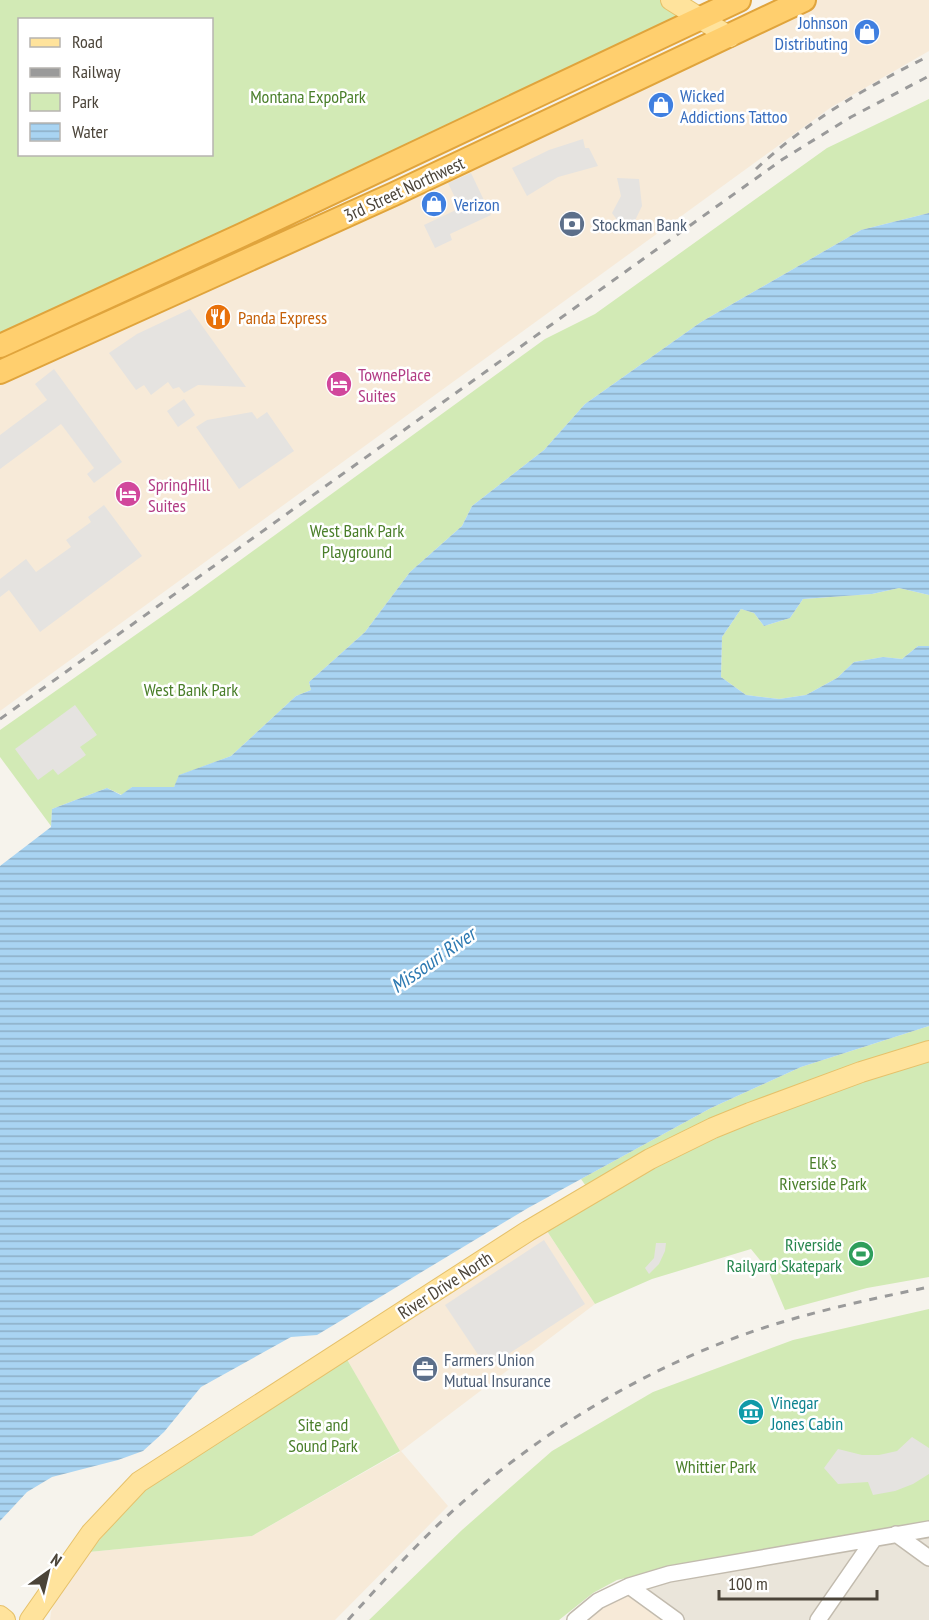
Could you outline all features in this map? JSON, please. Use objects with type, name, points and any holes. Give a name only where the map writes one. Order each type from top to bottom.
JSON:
[{"type":"highway","name":"3rd Street Northwest","points":[[0,372],[269,252],[730,37],[804,0]]},
{"type":"highway","name":"3rd Street Northwest","points":[[0,346],[242,235],[732,1]]},
{"type":"main road","points":[[671,0],[730,37]]},
{"type":"main road","points":[[732,1],[759,23]]},
{"type":"main road","name":"River Drive North","points":[[30,1620],[91,1533],[139,1482],[528,1232],[650,1159],[713,1128],[810,1091],[929,1051]]},
{"type":"main road","points":[[0,1616],[5,1620]]},
{"type":"street","points":[[575,1620],[598,1601],[629,1586],[669,1574],[929,1529]]},
{"type":"street","points":[[896,1534],[929,1558]]},
{"type":"street","points":[[818,1620],[874,1539]]},
{"type":"street","points":[[629,1586],[676,1620]]},
{"type":"shaded area","points":[[806,0],[929,0],[929,51],[830,108],[0,711],[0,372]]},
{"type":"shaded area","points":[[583,139],[585,148],[589,148],[598,166],[558,177],[527,196],[512,168],[549,150]]},
{"type":"shaded area","points":[[471,173],[491,215],[450,234],[452,240],[435,248],[424,225],[460,208],[448,183]]},
{"type":"shaded area","points":[[617,178],[639,179],[642,206],[628,235],[612,213],[621,196]]},
{"type":"shaded area","points":[[190,309],[246,387],[198,385],[184,393],[179,387],[173,389],[168,382],[151,395],[144,385],[136,390],[109,353],[137,334]]},
{"type":"shaded area","points":[[54,369],[122,462],[94,483],[87,474],[94,468],[61,424],[0,469],[0,435],[47,400],[35,384]]},
{"type":"shaded area","points":[[184,399],[195,415],[178,427],[167,411]]},
{"type":"shaded area","points":[[252,412],[257,419],[267,412],[294,451],[239,489],[196,427],[207,420]]},
{"type":"shaded area","points":[[104,505],[142,556],[40,632],[9,590],[0,597],[0,579],[26,559],[36,572],[71,547],[66,540],[91,522],[88,517]]},
{"type":"shaded area","points":[[75,705],[97,735],[80,747],[86,755],[58,775],[53,769],[38,780],[15,749]]},
{"type":"shaded area","points":[[545,1228],[595,1304],[401,1451],[448,1506],[335,1620],[50,1620],[55,1602],[89,1552],[252,1536],[400,1452],[345,1356]]},
{"type":"shaded area","points":[[544,1240],[585,1304],[487,1368],[445,1305]]},
{"type":"shaded area","points":[[656,1243],[666,1243],[665,1251],[659,1264],[649,1274],[645,1268],[654,1258]]},
{"type":"shaded area","points":[[912,1437],[929,1448],[929,1474],[895,1491],[873,1495],[868,1482],[838,1484],[824,1468],[838,1449],[862,1455],[879,1455],[897,1451]]},
{"type":"shaded area","points":[[929,1529],[929,1620],[676,1620],[629,1586]]},
{"type":"shaded area","points":[[629,1586],[676,1620],[575,1620]]},
{"type":"green space","name":"Montana ExpoPark","points":[[0,0],[671,0],[699,18],[0,346]]},
{"type":"green space","name":"West Bank Park","points":[[929,99],[929,213],[861,230],[701,322],[585,404],[544,450],[472,506],[462,526],[410,572],[365,632],[309,682],[311,690],[296,696],[231,756],[180,775],[174,787],[132,787],[122,795],[107,788],[52,809],[51,826],[0,757],[0,730],[191,596],[545,339],[595,314],[827,148]]},
{"type":"green space","points":[[899,588],[929,595],[929,646],[918,646],[902,659],[883,657],[854,662],[837,678],[806,695],[779,699],[746,695],[721,677],[722,637],[741,609],[754,613],[764,626],[790,618],[803,599],[872,594]]},
{"type":"green space","name":"Elk's Riverside Park","points":[[929,1026],[929,1277],[867,1288],[785,1310],[768,1270],[751,1249],[652,1279],[595,1304],[545,1228],[595,1199],[581,1179],[711,1108],[801,1067]]},
{"type":"green space","name":"Whittier Park","points":[[929,1309],[929,1521],[689,1564],[617,1580],[593,1593],[559,1620],[369,1620],[462,1530],[552,1451],[653,1392],[793,1340]]},
{"type":"green space","name":"Site and Sound Park","points":[[345,1356],[400,1451],[252,1536],[89,1552],[144,1489]]},
{"type":"water","name":"Missouri River","points":[[929,213],[929,595],[899,588],[872,594],[803,599],[790,618],[764,626],[754,613],[741,609],[722,637],[721,677],[746,695],[779,699],[806,695],[837,678],[854,662],[883,657],[902,659],[918,646],[929,646],[929,1026],[801,1067],[711,1108],[528,1208],[317,1335],[291,1337],[201,1387],[164,1432],[143,1451],[52,1477],[27,1492],[0,1521],[0,866],[51,827],[52,809],[107,788],[121,795],[132,787],[174,787],[179,775],[231,756],[296,696],[311,690],[309,682],[365,632],[410,572],[462,526],[472,506],[544,450],[585,404],[701,322],[861,230]]},
{"type":"railway","points":[[756,169],[775,152],[838,106],[929,56]]},
{"type":"railway","points":[[0,719],[783,159],[851,117],[929,76]]},
{"type":"railway","points":[[348,1620],[424,1539],[472,1494],[537,1443],[607,1398],[680,1360],[757,1330],[821,1311],[929,1287]]},
{"type":"place","name":"Johnson Distributing","points":[[867,32]]},
{"type":"place","name":"Wicked Addictions Tattoo","points":[[661,105]]},
{"type":"place","name":"Verizon","points":[[434,204]]},
{"type":"place","name":"Stockman Bank","points":[[572,224]]},
{"type":"place","name":"Panda Express","points":[[218,317]]},
{"type":"place","name":"TownePlace Suites","points":[[339,384]]},
{"type":"place","name":"SpringHill Suites","points":[[128,494]]},
{"type":"place","name":"Riverside Railyard Skatepark","points":[[861,1254]]},
{"type":"place","name":"Farmers Union Mutual Insurance","points":[[425,1369]]},
{"type":"place","name":"Vinegar Jones Cabin","points":[[751,1412]]},
{"type":"park label","name":"West Bank Park Playground","points":[[357,540]]}]
